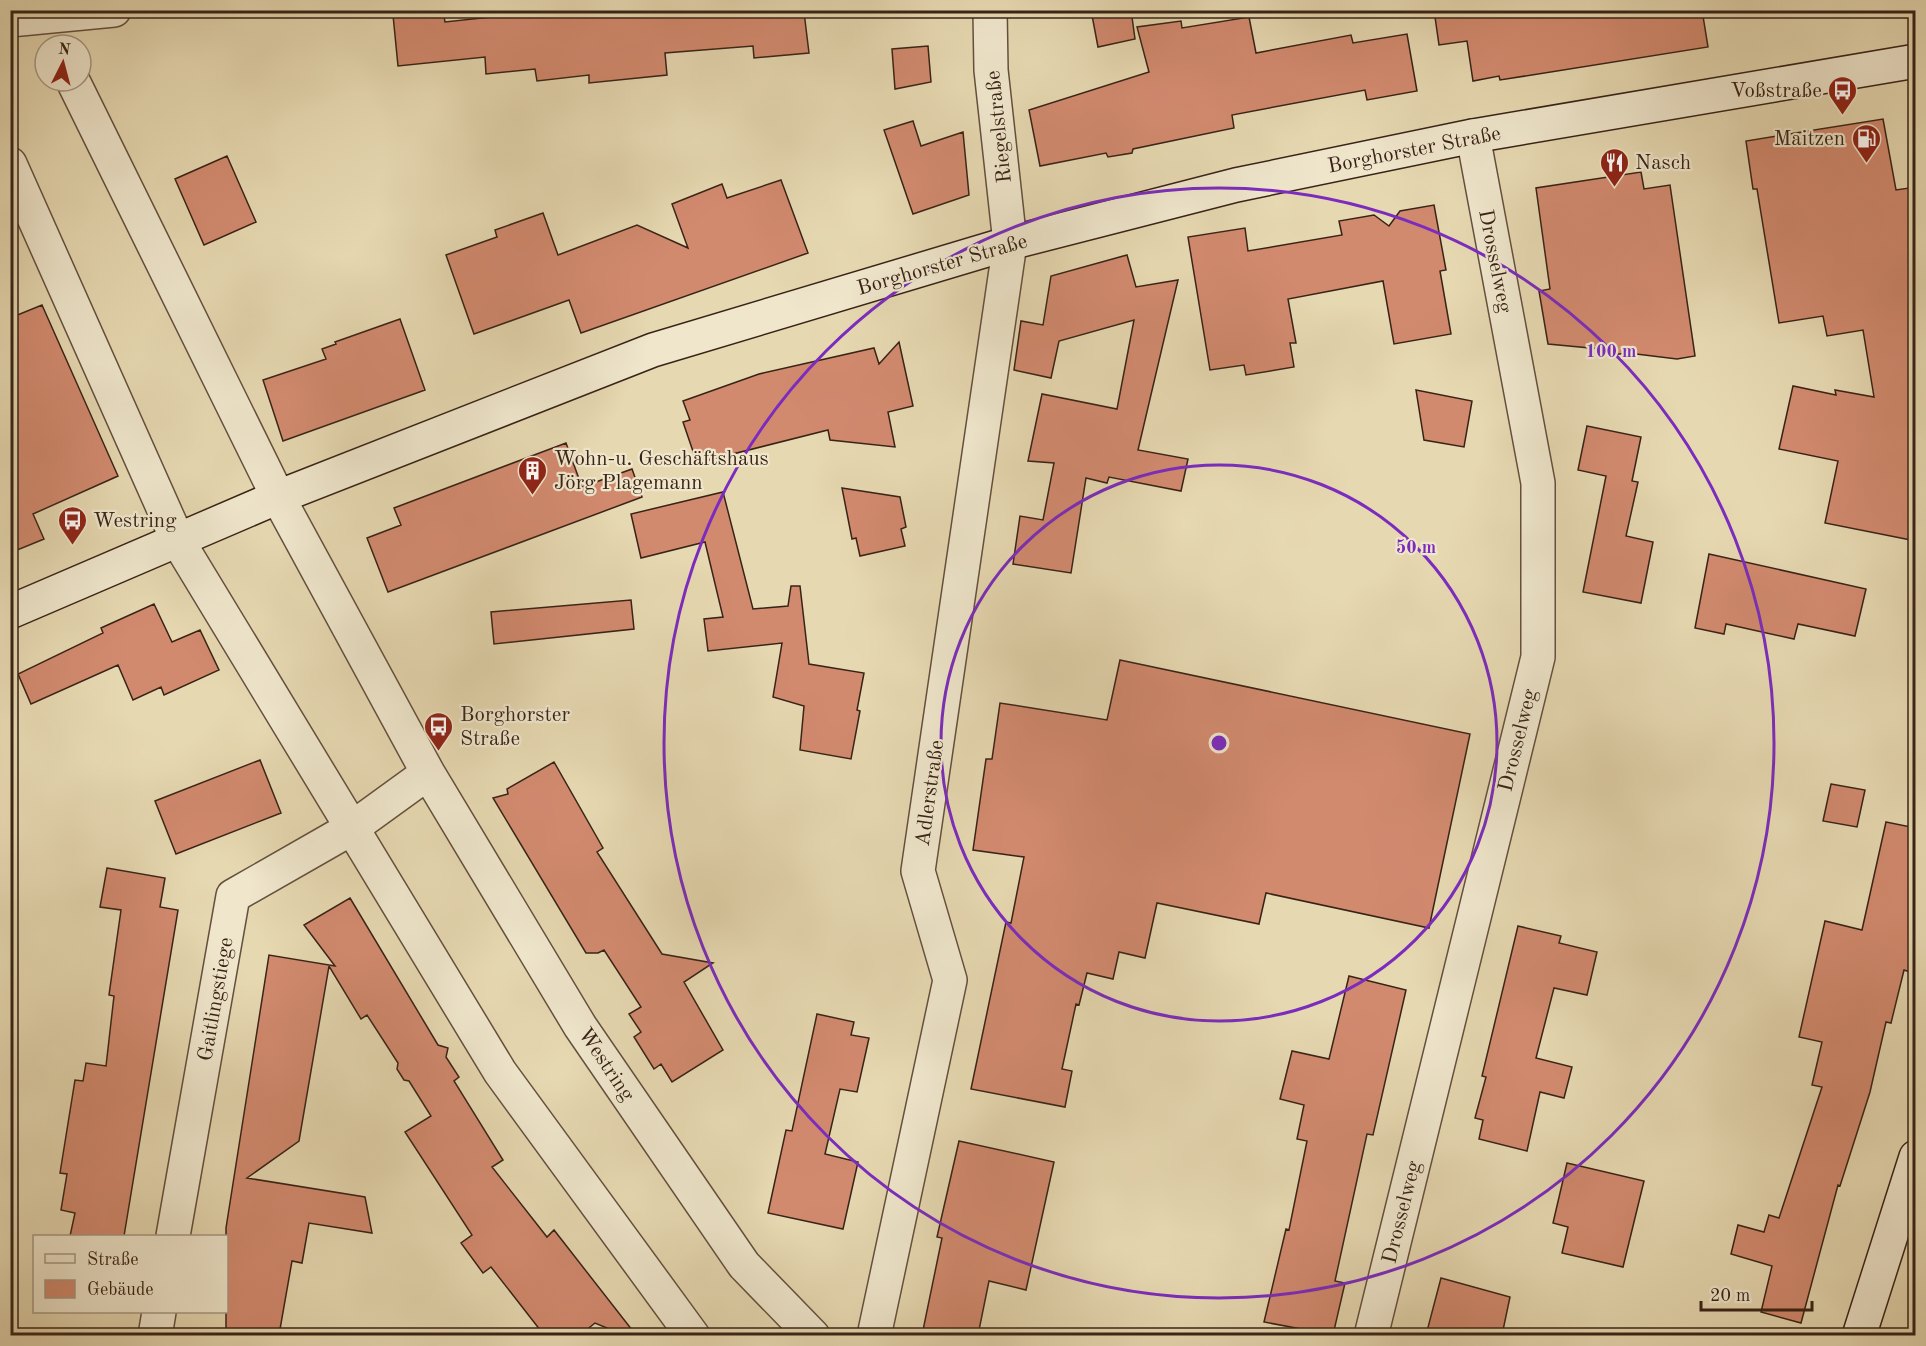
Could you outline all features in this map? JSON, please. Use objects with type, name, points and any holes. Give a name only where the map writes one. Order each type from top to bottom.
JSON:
[{"type":"street","points":[[10,20],[57,24],[114,10]]},
{"type":"street","name":"Riegelstraße","points":[[990,10],[991,70],[1010,243]]},
{"type":"street","name":"Borghorster Straße","points":[[10,612],[80,580],[178,542],[278,497],[653,350],[1010,243],[1236,185],[1473,136],[1916,61]]},
{"type":"street","name":"Westring","points":[[79,93],[278,497],[428,773],[580,1026],[744,1264],[813,1335]]},
{"type":"street","name":"Drosselweg","points":[[1371,1335],[1538,657],[1538,483],[1473,136]]},
{"type":"street","points":[[10,164],[178,542],[500,1072],[693,1335]]},
{"type":"street","name":"Adlerstraße","points":[[874,1335],[950,980],[918,872],[1010,243]]},
{"type":"street","points":[[352,828],[428,773]]},
{"type":"street","name":"Gaitlingstiege","points":[[173,1235],[233,896],[352,828]]},
{"type":"street","points":[[1859,1335],[1916,1157]]},
{"type":"street","points":[[155,1335],[159,1313]]},
{"type":"building","points":[[443,10],[445,22],[556,10],[800,10],[804,12],[809,53],[754,58],[753,46],[665,53],[667,75],[589,83],[589,75],[537,81],[535,69],[486,74],[485,57],[398,66],[393,15]]},
{"type":"building","points":[[1091,10],[1131,10],[1135,39],[1098,47]]},
{"type":"building","points":[[1434,10],[1702,10],[1708,47],[1500,80],[1499,76],[1473,81],[1467,41],[1439,45]]},
{"type":"building","points":[[1249,17],[1256,53],[1351,35],[1353,43],[1407,34],[1417,91],[1367,100],[1365,90],[1232,115],[1234,128],[1133,149],[1132,153],[1108,157],[1106,153],[1040,166],[1029,110],[1149,72],[1137,27],[1181,21],[1182,28]]},
{"type":"building","points":[[928,46],[931,82],[895,89],[892,49]]},
{"type":"building","points":[[1883,119],[1896,190],[1916,187],[1916,541],[1825,523],[1838,461],[1779,449],[1793,386],[1836,395],[1835,390],[1874,397],[1863,330],[1827,336],[1823,316],[1779,323],[1757,189],[1753,189],[1746,141]]},
{"type":"building","points":[[913,121],[921,146],[963,132],[969,195],[913,214],[884,130]]},
{"type":"building","points":[[227,156],[256,222],[204,245],[175,179]]},
{"type":"building","points":[[1641,172],[1644,189],[1670,185],[1695,356],[1677,359],[1628,353],[1611,355],[1611,350],[1548,344],[1539,291],[1550,289],[1536,188]]},
{"type":"building","points":[[781,180],[808,253],[581,333],[569,300],[474,334],[446,255],[497,237],[495,230],[543,213],[558,255],[637,225],[688,248],[672,204],[722,184],[727,198]]},
{"type":"building","points":[[1434,205],[1446,270],[1440,271],[1451,334],[1394,344],[1383,281],[1288,299],[1296,343],[1290,343],[1294,367],[1246,375],[1244,365],[1210,370],[1188,237],[1245,228],[1248,251],[1342,235],[1339,221],[1374,215],[1389,226],[1400,211]]},
{"type":"building","points":[[1127,255],[1136,287],[1178,280],[1138,450],[1188,459],[1181,491],[1109,477],[1107,483],[1086,478],[1071,573],[1013,564],[1020,516],[1043,520],[1054,463],[1028,461],[1042,394],[1117,409],[1134,320],[1059,341],[1051,378],[1014,370],[1021,321],[1043,325],[1051,276]]},
{"type":"building","points":[[42,305],[118,476],[33,514],[44,539],[10,553],[10,318]]},
{"type":"building","points":[[400,319],[425,390],[283,441],[263,380],[326,359],[322,349],[336,344],[335,342]]},
{"type":"building","points":[[899,342],[913,406],[888,412],[895,447],[830,440],[828,430],[697,463],[683,422],[690,420],[683,401],[759,374],[874,348],[879,364]]},
{"type":"building","points":[[1416,390],[1472,401],[1464,447],[1424,440]]},
{"type":"building","points":[[1587,426],[1641,437],[1632,481],[1638,482],[1626,536],[1653,542],[1641,603],[1583,592],[1606,476],[1578,470]]},
{"type":"building","points":[[566,443],[582,487],[632,469],[642,497],[388,592],[367,538],[401,525],[394,508]]},
{"type":"building","points":[[842,488],[900,497],[906,527],[901,529],[905,546],[860,556],[856,538],[852,539]]},
{"type":"building","points":[[723,492],[753,609],[788,606],[791,586],[800,586],[809,664],[864,673],[851,759],[800,750],[804,706],[773,697],[782,643],[708,651],[704,619],[723,617],[705,542],[641,558],[631,514]]},
{"type":"building","points":[[1709,554],[1866,589],[1855,636],[1798,624],[1794,639],[1726,624],[1724,634],[1695,628]]},
{"type":"building","points":[[631,600],[634,629],[494,644],[491,612]]},
{"type":"building","points":[[154,604],[172,642],[200,630],[219,670],[164,695],[161,687],[133,700],[118,665],[31,704],[18,674],[103,633],[101,628]]},
{"type":"building","points":[[1120,660],[1470,734],[1429,928],[1266,893],[1259,924],[1157,903],[1145,958],[1119,952],[1113,979],[1087,973],[1079,1005],[1076,1004],[1062,1069],[1072,1071],[1065,1107],[971,1089],[1006,922],[1011,923],[1024,857],[973,850],[986,759],[992,759],[1000,703],[1107,720]]},
{"type":"building","points":[[260,760],[281,813],[176,854],[155,801]]},
{"type":"building","points":[[554,762],[603,848],[597,852],[662,954],[713,963],[684,982],[723,1050],[672,1082],[661,1064],[654,1069],[634,1037],[641,1032],[629,1014],[641,1007],[604,950],[598,953],[586,953],[493,798],[508,794],[507,789]]},
{"type":"building","points":[[1831,784],[1865,790],[1857,827],[1823,821]]},
{"type":"building","points":[[1886,822],[1916,828],[1916,950],[1910,972],[1904,970],[1891,1023],[1886,1022],[1870,1092],[1840,1186],[1838,1185],[1801,1323],[1761,1312],[1772,1266],[1731,1254],[1738,1225],[1764,1232],[1769,1215],[1779,1218],[1822,1087],[1812,1085],[1822,1042],[1799,1037],[1825,921],[1862,930]]},
{"type":"building","points":[[107,868],[165,878],[160,907],[178,910],[124,1235],[70,1235],[75,1213],[61,1210],[67,1174],[60,1173],[75,1080],[83,1081],[86,1063],[106,1066],[114,996],[109,995],[121,910],[100,907]]},
{"type":"building","points":[[350,898],[438,1045],[448,1048],[446,1057],[459,1077],[454,1081],[503,1160],[492,1167],[547,1237],[554,1230],[636,1335],[624,1335],[595,1323],[580,1335],[544,1335],[491,1267],[483,1273],[461,1243],[472,1235],[405,1132],[431,1116],[409,1081],[404,1080],[397,1069],[398,1063],[367,1015],[361,1019],[329,966],[299,1141],[247,1178],[365,1197],[372,1233],[309,1223],[302,1263],[292,1261],[279,1335],[226,1335],[228,1235],[226,1235],[226,1228],[269,955],[335,966],[304,925]]},
{"type":"building","points":[[1518,926],[1561,936],[1559,943],[1597,952],[1587,995],[1554,988],[1536,1058],[1572,1067],[1564,1098],[1540,1092],[1527,1151],[1479,1139],[1483,1120],[1475,1118],[1486,1077],[1482,1076]]},
{"type":"building","points":[[1349,976],[1406,990],[1373,1135],[1367,1134],[1335,1281],[1345,1283],[1333,1335],[1264,1322],[1286,1229],[1289,1230],[1307,1141],[1297,1139],[1304,1105],[1280,1099],[1292,1051],[1329,1059]]},
{"type":"building","points":[[817,1014],[854,1022],[851,1035],[869,1038],[857,1092],[840,1089],[825,1154],[858,1162],[843,1229],[768,1213],[786,1130],[792,1131]]},
{"type":"building","points":[[959,1141],[1054,1162],[1026,1290],[989,1281],[978,1335],[922,1335],[942,1238],[937,1237]]},
{"type":"building","points":[[1567,1163],[1644,1181],[1623,1267],[1562,1253],[1568,1227],[1553,1223]]},
{"type":"building","points":[[1441,1278],[1510,1297],[1502,1335],[1426,1335]]},
{"type":"place","name":"Voßstraße","points":[[1843,116]]},
{"type":"place","name":"Maitzen","points":[[1866,164]]},
{"type":"place","name":"Nasch","points":[[1614,188]]},
{"type":"place","name":"Wohn-u. Geschäftshaus Jörg Plagemann","points":[[533,496]]},
{"type":"place","name":"Westring","points":[[72,546]]},
{"type":"place","name":"Borghorster Straße","points":[[439,752]]}]
